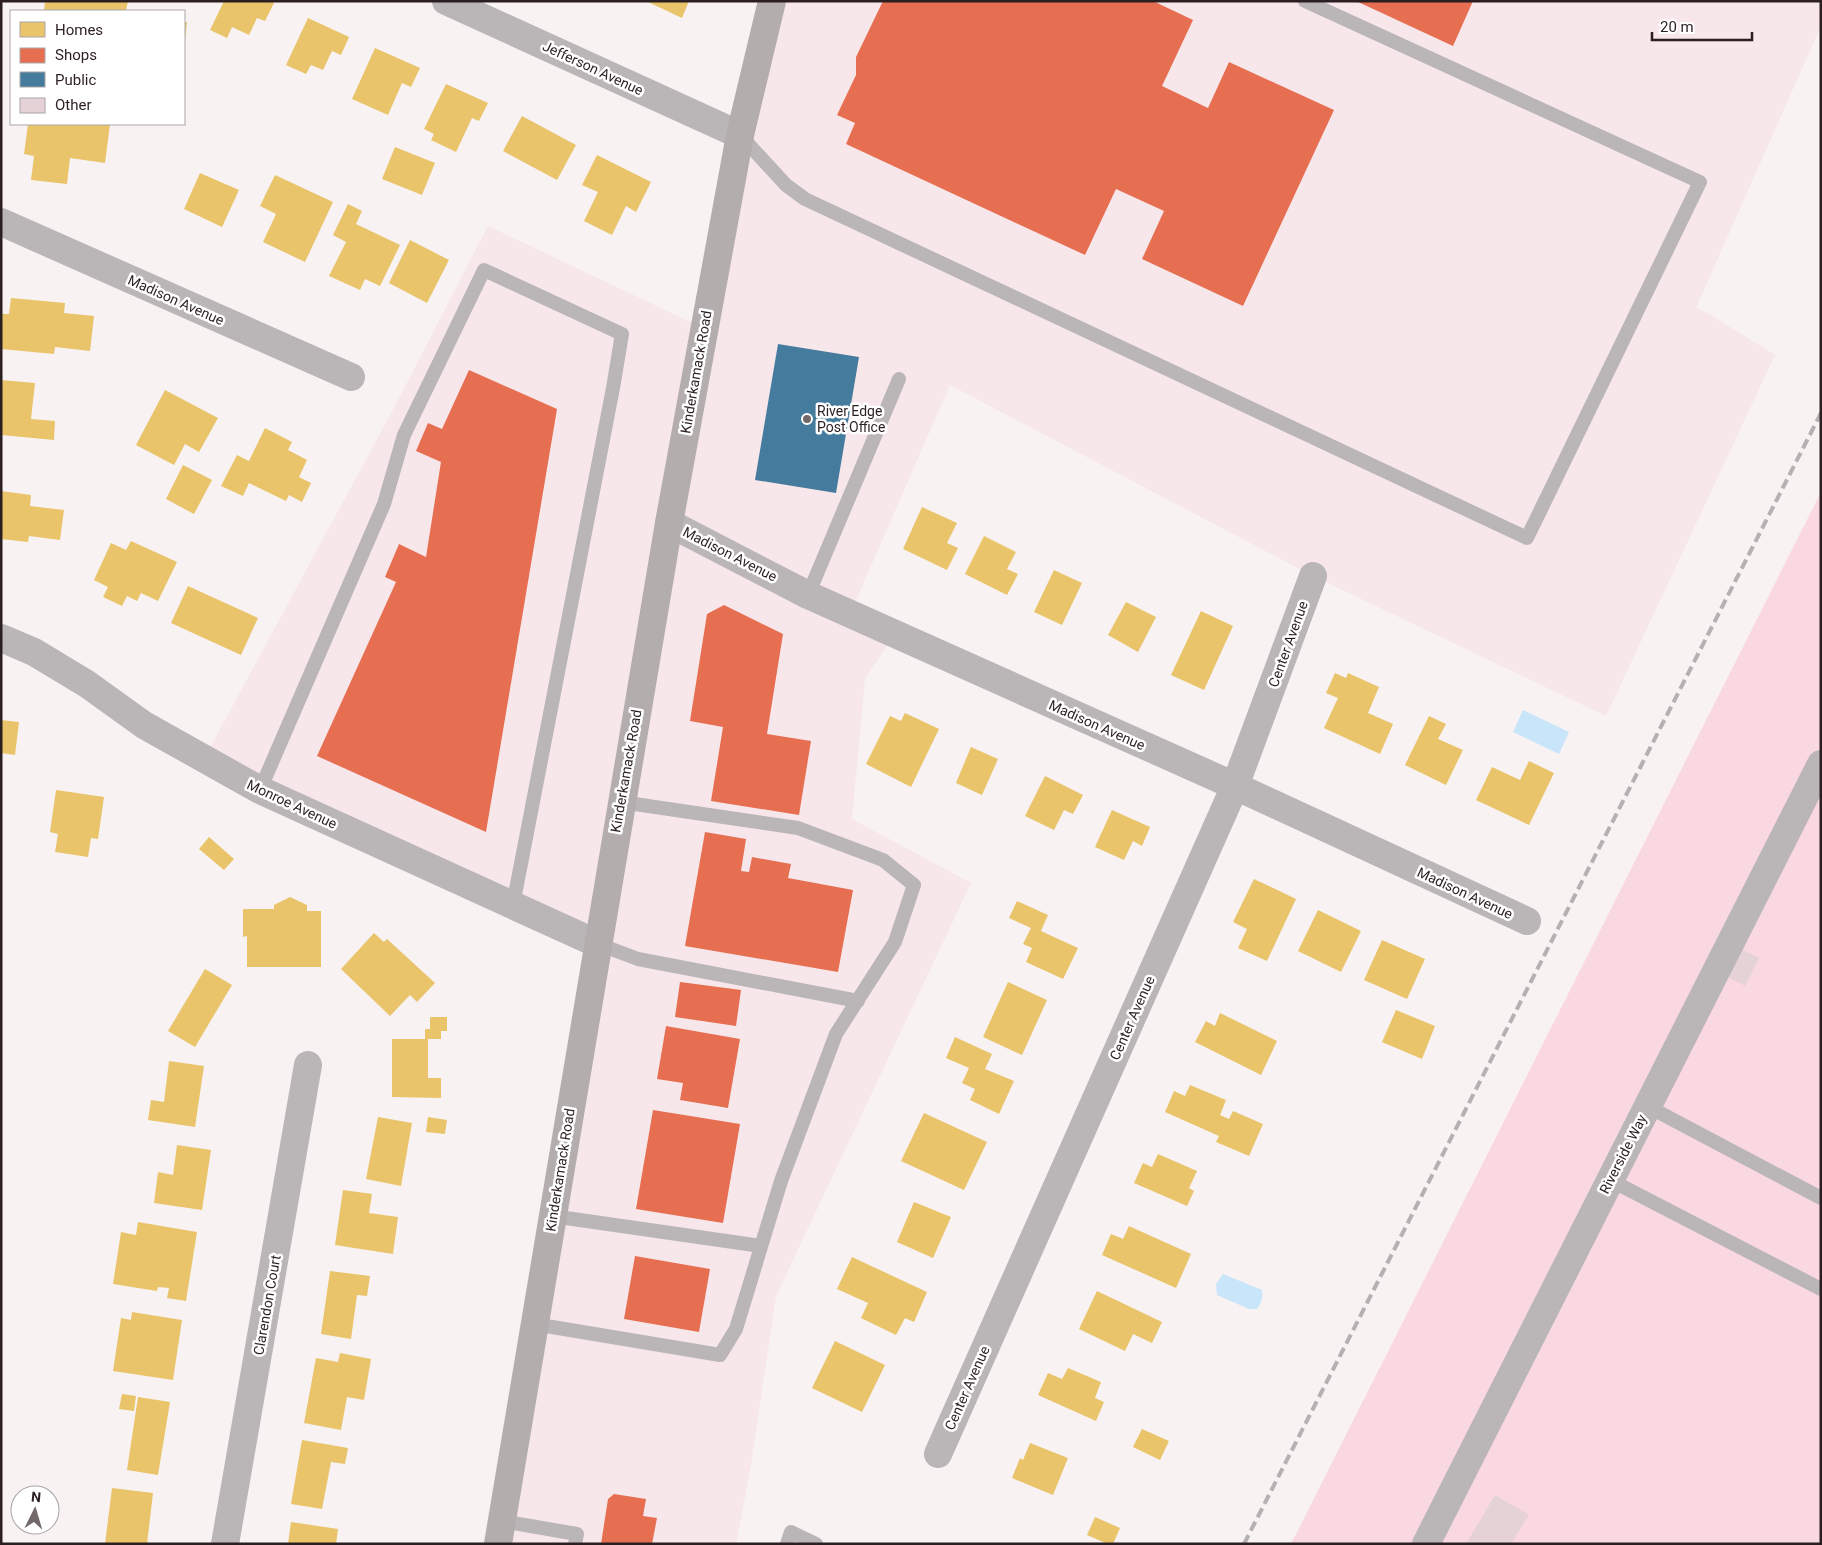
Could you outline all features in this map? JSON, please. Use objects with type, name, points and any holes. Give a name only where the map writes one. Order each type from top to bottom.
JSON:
[{"type":"main road","name":"Kinderkamack Road","points":[[500,1532],[669,523],[740,135],[772,1]]},
{"type":"street","name":"Jefferson Avenue","points":[[446,1],[740,135]]},
{"type":"street","name":"Madison Avenue","points":[[1,222],[351,377]]},
{"type":"street","name":"Madison Avenue","points":[[669,523],[808,595],[1235,786],[1527,921]]},
{"type":"street","name":"Center Avenue","points":[[938,1454],[1235,786],[1313,576]]},
{"type":"street","name":"Monroe Avenue","points":[[1,638],[34,652],[87,684],[144,725],[260,790],[598,944]]},
{"type":"street","name":"Riverside Way","points":[[1426,1544],[1821,764]]},
{"type":"street","name":"Clarendon Court","points":[[225,1544],[308,1066]]},
{"type":"lane","points":[[740,135],[786,185],[806,199],[1527,538],[1700,182],[1305,1]]},
{"type":"lane","points":[[260,790],[384,504],[404,434],[484,270],[622,334],[513,905]]},
{"type":"lane","points":[[808,595],[899,379]]},
{"type":"lane","points":[[534,1324],[720,1355],[736,1329],[781,1181],[836,1034],[895,942],[914,885],[883,860],[798,828],[621,802]]},
{"type":"lane","points":[[598,944],[638,960],[858,1001]]},
{"type":"lane","points":[[1647,1106],[1821,1198]]},
{"type":"lane","points":[[1610,1180],[1821,1289]]},
{"type":"lane","points":[[552,1216],[761,1246]]},
{"type":"lane","points":[[500,1532],[577,1534],[575,1544]]},
{"type":"lane","points":[[787,1544],[791,1532],[816,1544]]},
{"type":"shaded area","points":[[772,1],[1821,1],[1821,26],[1696,308],[1706,312],[1775,355],[1606,716],[1313,576],[950,385],[850,614],[894,635],[865,679],[852,819],[971,883],[776,1296],[751,1465],[736,1544],[498,1544],[597,944],[204,759],[396,404],[488,226],[703,328]]},
{"type":"shaded area","points":[[1821,492],[1821,1544],[1291,1544]]},
{"type":"water","points":[[1523,710],[1569,732],[1559,754],[1513,732]]},
{"type":"water","points":[[1223,1274],[1262,1290],[1262,1300],[1257,1309],[1249,1309],[1217,1295],[1216,1284]]},
{"type":"building: Homes","points":[[45,1],[128,1],[126,10],[44,10]]},
{"type":"building: Homes","points":[[224,1],[271,1],[274,3],[265,21],[257,18],[249,35],[232,27],[227,38],[210,30]]},
{"type":"building: Homes","points":[[646,1],[689,1],[682,18]]},
{"type":"building: Homes","points":[[308,18],[349,37],[341,55],[332,51],[323,70],[311,65],[306,74],[286,65]]},
{"type":"building: Homes","points":[[185,22],[187,22],[185,41]]},
{"type":"building: Homes","points":[[375,48],[420,68],[411,87],[402,83],[388,115],[352,99]]},
{"type":"building: Homes","points":[[446,84],[488,103],[479,121],[472,118],[456,152],[431,140],[434,134],[424,129]]},
{"type":"building: Homes","points":[[522,116],[576,145],[557,180],[503,151]]},
{"type":"building: Homes","points":[[28,125],[110,125],[105,163],[70,158],[67,184],[31,180],[34,156],[24,154]]},
{"type":"building: Homes","points":[[395,147],[435,163],[422,195],[382,179]]},
{"type":"building: Homes","points":[[597,155],[651,182],[636,212],[626,206],[612,235],[584,221],[598,192],[582,185]]},
{"type":"building: Homes","points":[[200,173],[239,190],[222,227],[184,209]]},
{"type":"building: Homes","points":[[275,175],[333,202],[305,262],[263,242],[276,214],[260,206]]},
{"type":"building: Homes","points":[[348,204],[362,211],[356,224],[400,245],[380,286],[365,279],[360,290],[329,276],[346,242],[333,235]]},
{"type":"building: Homes","points":[[410,240],[449,260],[427,303],[389,283]]},
{"type":"building: Homes","points":[[11,298],[65,303],[64,313],[94,316],[90,351],[55,347],[54,354],[1,349],[1,314],[9,314]]},
{"type":"building: Homes","points":[[1,380],[35,383],[31,419],[55,421],[54,440],[1,435]]},
{"type":"building: Homes","points":[[165,390],[218,418],[199,452],[185,444],[174,465],[136,445]]},
{"type":"building: Homes","points":[[265,428],[292,442],[288,450],[307,460],[299,477],[311,483],[302,502],[289,495],[286,501],[249,483],[243,496],[221,486],[237,455],[249,461]]},
{"type":"building: Homes","points":[[183,465],[212,480],[194,514],[166,499]]},
{"type":"building: Homes","points":[[1,491],[31,495],[30,506],[64,510],[60,540],[29,536],[28,542],[1,539]]},
{"type":"building: Homes","points":[[922,507],[957,523],[947,543],[958,548],[947,570],[903,549]]},
{"type":"building: Homes","points":[[984,536],[1016,552],[1007,569],[1018,574],[1007,595],[965,574]]},
{"type":"building: Homes","points":[[131,541],[177,562],[158,601],[141,593],[137,601],[127,596],[122,606],[103,597],[108,587],[94,580],[111,543],[126,550]]},
{"type":"building: Homes","points":[[1054,570],[1082,583],[1062,625],[1034,612]]},
{"type":"building: Homes","points":[[188,586],[258,618],[241,655],[171,623]]},
{"type":"building: Homes","points":[[1126,602],[1156,617],[1138,652],[1108,635]]},
{"type":"building: Homes","points":[[1201,611],[1233,626],[1204,690],[1171,675]]},
{"type":"building: Homes","points":[[1335,673],[1346,678],[1348,673],[1379,687],[1368,713],[1393,724],[1380,754],[1324,728],[1338,698],[1326,693]]},
{"type":"building: Homes","points":[[905,713],[939,729],[911,787],[866,764],[890,716],[901,721]]},
{"type":"building: Homes","points":[[1429,716],[1446,724],[1438,739],[1463,750],[1446,785],[1405,765]]},
{"type":"building: Homes","points":[[1,720],[19,722],[15,755],[1,753]]},
{"type":"building: Homes","points":[[971,747],[998,759],[982,795],[956,783]]},
{"type":"building: Homes","points":[[1529,761],[1554,773],[1529,825],[1476,800],[1492,767],[1520,780]]},
{"type":"building: Homes","points":[[1045,776],[1083,795],[1073,814],[1064,810],[1054,830],[1025,816]]},
{"type":"building: Homes","points":[[56,790],[104,797],[98,839],[91,838],[88,857],[55,852],[58,834],[50,832]]},
{"type":"building: Homes","points":[[1112,810],[1150,827],[1142,846],[1133,841],[1124,860],[1095,847]]},
{"type":"building: Homes","points":[[209,837],[234,859],[224,870],[199,849]]},
{"type":"building: Homes","points":[[1254,879],[1296,899],[1267,961],[1238,948],[1247,929],[1233,922]]},
{"type":"building: Homes","points":[[290,897],[307,905],[307,911],[321,911],[321,967],[247,967],[247,936],[243,937],[243,909],[274,909],[274,905]]},
{"type":"building: Homes","points":[[1017,901],[1048,915],[1041,931],[1078,948],[1063,979],[1026,962],[1032,948],[1023,944],[1031,928],[1009,918]]},
{"type":"building: Homes","points":[[1318,910],[1361,931],[1341,972],[1298,951]]},
{"type":"building: Homes","points":[[374,933],[384,942],[387,939],[435,983],[417,1002],[410,995],[390,1016],[341,969]]},
{"type":"building: Homes","points":[[1382,940],[1425,959],[1407,999],[1364,980]]},
{"type":"building: Homes","points":[[205,969],[232,985],[195,1047],[168,1031]]},
{"type":"building: Homes","points":[[1008,982],[1047,1000],[1022,1055],[983,1037]]},
{"type":"building: Homes","points":[[1396,1010],[1435,1026],[1422,1059],[1382,1042]]},
{"type":"building: Homes","points":[[1220,1013],[1277,1041],[1261,1075],[1195,1042],[1206,1021],[1215,1026]]},
{"type":"building: Homes","points":[[430,1017],[447,1017],[447,1031],[441,1031],[441,1039],[428,1039],[428,1078],[441,1078],[441,1098],[392,1097],[392,1039],[425,1039],[425,1029],[430,1029]]},
{"type":"building: Homes","points":[[955,1037],[992,1054],[985,1069],[1014,1081],[999,1114],[970,1100],[975,1089],[962,1083],[969,1068],[946,1058]]},
{"type":"building: Homes","points":[[169,1061],[204,1066],[195,1127],[148,1120],[151,1100],[164,1102]]},
{"type":"building: Homes","points":[[1190,1085],[1226,1100],[1220,1115],[1229,1119],[1233,1111],[1263,1124],[1249,1156],[1216,1142],[1219,1136],[1165,1112],[1174,1091],[1185,1096]]},
{"type":"building: Homes","points":[[924,1113],[987,1142],[964,1190],[901,1161]]},
{"type":"building: Homes","points":[[378,1117],[412,1123],[401,1186],[366,1179]]},
{"type":"building: Homes","points":[[428,1117],[447,1120],[445,1134],[426,1132]]},
{"type":"building: Homes","points":[[177,1145],[211,1150],[202,1210],[154,1203],[158,1172],[173,1175]]},
{"type":"building: Homes","points":[[1158,1154],[1197,1171],[1189,1188],[1194,1191],[1187,1206],[1134,1183],[1143,1163],[1152,1167]]},
{"type":"building: Homes","points":[[343,1190],[372,1194],[369,1213],[398,1217],[393,1254],[335,1245]]},
{"type":"building: Homes","points":[[914,1202],[951,1217],[933,1258],[897,1242]]},
{"type":"building: Homes","points":[[138,1222],[197,1232],[186,1301],[167,1298],[169,1288],[158,1287],[157,1291],[113,1284],[121,1232],[136,1235]]},
{"type":"building: Homes","points":[[1129,1226],[1191,1254],[1176,1288],[1102,1255],[1111,1234],[1123,1239]]},
{"type":"building: Homes","points":[[852,1257],[927,1292],[914,1322],[905,1318],[896,1335],[861,1318],[868,1303],[837,1289]]},
{"type":"building: Homes","points":[[330,1271],[370,1276],[367,1296],[357,1295],[351,1339],[321,1334]]},
{"type":"building: Homes","points":[[1097,1291],[1162,1322],[1152,1343],[1133,1334],[1125,1351],[1079,1329]]},
{"type":"building: Homes","points":[[132,1312],[182,1320],[173,1380],[113,1371],[121,1318],[131,1320]]},
{"type":"building: Homes","points":[[835,1341],[885,1365],[862,1412],[812,1388]]},
{"type":"building: Homes","points":[[340,1353],[371,1359],[364,1400],[347,1397],[341,1430],[304,1423],[316,1358],[338,1362]]},
{"type":"building: Homes","points":[[1068,1368],[1101,1382],[1095,1398],[1104,1402],[1096,1421],[1038,1395],[1048,1373],[1062,1379]]},
{"type":"building: Homes","points":[[122,1394],[136,1396],[134,1411],[119,1409]]},
{"type":"building: Homes","points":[[138,1397],[170,1402],[158,1475],[127,1470]]},
{"type":"building: Homes","points":[[1142,1429],[1169,1441],[1160,1460],[1133,1447]]},
{"type":"building: Homes","points":[[302,1440],[348,1448],[345,1464],[331,1462],[322,1509],[291,1504]]},
{"type":"building: Homes","points":[[1030,1443],[1068,1458],[1053,1495],[1012,1478],[1020,1458],[1023,1460]]},
{"type":"building: Homes","points":[[112,1488],[153,1493],[147,1544],[105,1544]]},
{"type":"building: Homes","points":[[1095,1517],[1120,1528],[1113,1544],[1108,1544],[1087,1535]]},
{"type":"building: Homes","points":[[291,1522],[338,1529],[336,1544],[288,1544]]},
{"type":"building: Shops","points":[[883,1],[1153,1],[1193,20],[1162,86],[1208,108],[1229,62],[1334,110],[1243,306],[1142,259],[1164,211],[1116,189],[1085,255],[846,144],[855,123],[837,115],[856,75],[856,57]]},
{"type":"building: Shops","points":[[1356,1],[1473,1],[1453,46]]},
{"type":"building: Shops","points":[[469,370],[557,409],[486,832],[317,756],[396,582],[385,577],[399,544],[426,557],[441,462],[416,451],[428,423],[442,429]]},
{"type":"building: Shops","points":[[724,605],[783,634],[767,734],[811,741],[799,815],[711,801],[723,727],[690,721],[707,614]]},
{"type":"building: Shops","points":[[705,832],[746,839],[741,871],[749,872],[752,857],[791,864],[788,878],[853,890],[838,972],[685,946]]},
{"type":"building: Shops","points":[[680,982],[741,990],[736,1026],[675,1017]]},
{"type":"building: Shops","points":[[666,1026],[740,1039],[728,1108],[680,1100],[683,1083],[657,1079]]},
{"type":"building: Shops","points":[[653,1110],[740,1124],[723,1223],[636,1209]]},
{"type":"building: Shops","points":[[635,1256],[710,1269],[699,1332],[624,1319]]},
{"type":"building: Shops","points":[[614,1494],[646,1499],[643,1516],[657,1518],[652,1544],[601,1544],[608,1499]]},
{"type":"building: Public","name":"River Edge Post Office","points":[[778,344],[859,357],[836,493],[755,480]]},
{"type":"building: Other","points":[[1741,949],[1759,958],[1745,986],[1726,976]]},
{"type":"building: Other","points":[[1495,1495],[1529,1515],[1511,1544],[1466,1544]]},
{"type":"railway","points":[[1244,1544],[1821,413]]},
{"type":"place","name":"River Edge Post Office","points":[[807,419]]}]
